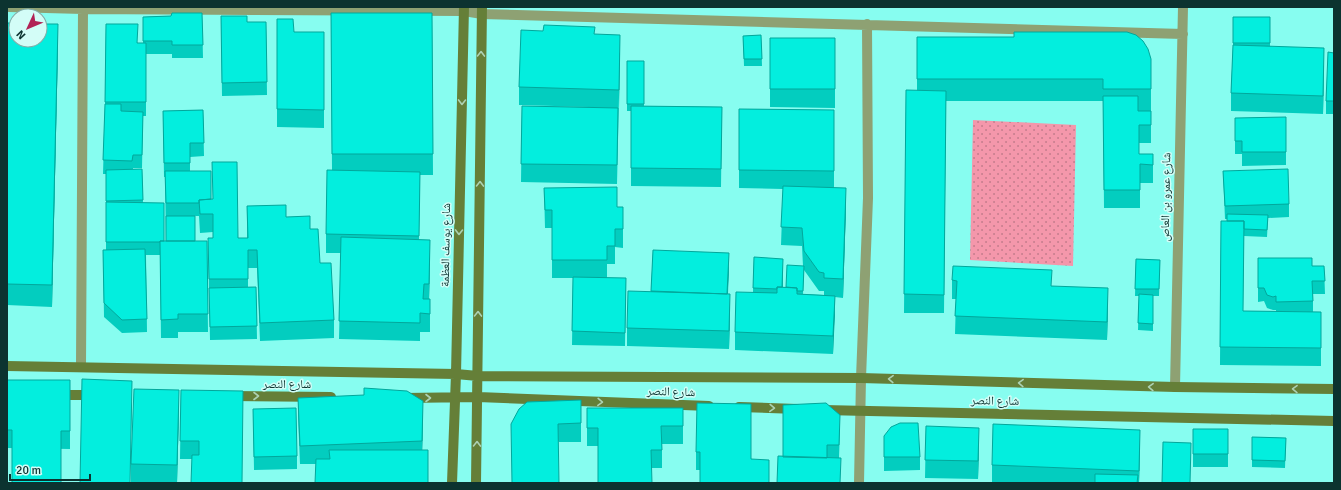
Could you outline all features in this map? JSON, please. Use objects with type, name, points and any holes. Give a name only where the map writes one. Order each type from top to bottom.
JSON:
[{"type":"main road","name":"شارع يوسف العظمة","points":[[452,483],[456,374],[464,9]]},
{"type":"main road","points":[[476,483],[482,10]]},
{"type":"main road","name":"شارع النصر","points":[[7,366],[456,374],[478,376],[861,378],[1334,390]]},
{"type":"main road","points":[[47,394],[103,395]]},
{"type":"main road","name":"شارع النصر","points":[[223,396],[343,397]]},
{"type":"main road","name":"شارع النصر","points":[[399,398],[478,397],[717,406]]},
{"type":"main road","name":"شارع النصر","points":[[733,407],[860,412],[1334,421]]},
{"type":"street","points":[[8,7],[83,9],[464,9],[1183,34]]},
{"type":"street","name":"شارع عمرو بن العاص","points":[[1175,387],[1183,7]]},
{"type":"street","points":[[81,368],[83,9]]},
{"type":"street","points":[[859,483],[861,378],[868,198],[867,24]]},
{"type":"shaded area","points":[[973,120],[1076,125],[1073,266],[970,260]]},
{"type":"building","points":[[172,13],[202,13],[203,45],[172,45],[172,41],[143,41],[143,17],[171,16]]},
{"type":"building","points":[[331,13],[432,13],[433,154],[332,154]]},
{"type":"building","points":[[221,16],[247,16],[247,22],[266,22],[267,82],[222,83]]},
{"type":"building","points":[[1233,17],[1270,17],[1270,43],[1233,43]]},
{"type":"building","points":[[277,19],[293,19],[294,32],[324,32],[324,110],[277,109]]},
{"type":"building","points":[[7,23],[8,48],[48,48],[48,24],[58,24],[52,285],[7,284]]},
{"type":"building","points":[[106,24],[138,24],[137,43],[146,43],[146,102],[105,102]]},
{"type":"building","points":[[544,25],[595,27],[594,34],[620,35],[619,90],[519,87],[521,30],[543,31]]},
{"type":"building","points":[[1014,32],[1127,32],[1136,35],[1143,41],[1148,49],[1151,59],[1151,89],[1103,89],[1103,79],[917,79],[917,37],[1014,37]]},
{"type":"building","points":[[761,35],[762,59],[744,59],[743,36]]},
{"type":"building","points":[[770,38],[835,38],[835,89],[770,89]]},
{"type":"building","points":[[1233,45],[1324,48],[1323,96],[1231,93]]},
{"type":"building","points":[[1328,52],[1334,53],[1334,101],[1326,101]]},
{"type":"building","points":[[627,61],[644,61],[644,104],[627,104]]},
{"type":"building","points":[[906,90],[946,91],[944,295],[904,294]]},
{"type":"building","points":[[1103,96],[1138,96],[1138,111],[1151,111],[1151,125],[1139,125],[1139,154],[1153,154],[1153,165],[1140,164],[1140,190],[1104,190]]},
{"type":"building","points":[[105,104],[121,104],[121,111],[143,112],[142,155],[133,155],[132,161],[103,160]]},
{"type":"building","points":[[522,106],[618,108],[617,165],[521,164]]},
{"type":"building","points":[[631,106],[722,107],[721,169],[631,168]]},
{"type":"building","points":[[739,109],[834,110],[834,171],[739,170]]},
{"type":"building","points":[[203,110],[204,143],[190,143],[190,163],[164,163],[163,111]]},
{"type":"building","points":[[1286,117],[1286,152],[1242,152],[1242,141],[1235,141],[1235,118]]},
{"type":"building","points":[[212,162],[237,162],[238,238],[248,238],[247,206],[286,205],[286,217],[310,216],[310,229],[318,229],[320,263],[331,263],[334,320],[260,323],[257,250],[248,250],[248,279],[209,279],[208,238],[213,238],[213,214],[200,214],[199,200],[213,199]]},
{"type":"building","points":[[142,169],[143,200],[106,201],[106,170]]},
{"type":"building","points":[[1288,169],[1289,204],[1225,206],[1223,171]]},
{"type":"building","points":[[327,170],[420,172],[419,236],[326,234]]},
{"type":"building","points":[[165,171],[211,171],[211,199],[199,200],[199,203],[166,203]]},
{"type":"building","points":[[783,186],[846,188],[843,279],[824,278],[824,273],[819,272],[804,251],[802,228],[781,227]]},
{"type":"building","points":[[617,187],[617,207],[623,207],[623,229],[615,229],[615,246],[607,246],[607,260],[552,260],[552,210],[545,210],[544,188]]},
{"type":"building","points":[[106,202],[164,203],[164,241],[106,242]]},
{"type":"building","points":[[1227,214],[1268,215],[1267,230],[1244,229],[1244,221],[1227,221]]},
{"type":"building","points":[[166,216],[195,216],[195,241],[166,241]]},
{"type":"building","points":[[1221,221],[1244,221],[1243,311],[1321,312],[1321,348],[1220,347]]},
{"type":"building","points":[[341,237],[430,240],[429,284],[424,284],[423,299],[430,299],[430,314],[420,313],[420,323],[339,321]]},
{"type":"building","points":[[160,241],[207,241],[208,314],[178,314],[178,319],[161,320]]},
{"type":"building","points":[[145,249],[147,319],[122,320],[104,303],[103,250]]},
{"type":"building","points":[[653,250],[729,253],[727,294],[651,291]]},
{"type":"building","points":[[754,257],[783,259],[782,287],[777,287],[777,289],[753,288]]},
{"type":"building","points":[[1258,258],[1312,258],[1312,266],[1324,266],[1325,281],[1312,281],[1313,301],[1276,302],[1276,296],[1273,297],[1267,295],[1264,288],[1258,288]]},
{"type":"building","points":[[1136,259],[1160,260],[1159,289],[1135,289]]},
{"type":"building","points":[[787,265],[804,266],[803,291],[797,291],[797,288],[786,287]]},
{"type":"building","points":[[953,266],[1052,270],[1051,286],[1108,288],[1107,322],[955,316],[957,281],[952,280]]},
{"type":"building","points":[[573,277],[626,278],[625,333],[572,331]]},
{"type":"building","points":[[256,287],[257,326],[210,327],[209,288]]},
{"type":"building","points":[[777,287],[797,288],[797,294],[835,296],[833,336],[735,332],[736,292],[777,293]]},
{"type":"building","points":[[628,291],[730,294],[729,331],[627,328]]},
{"type":"building","points":[[1139,294],[1153,295],[1153,324],[1138,323]]},
{"type":"building","points":[[82,379],[132,381],[130,483],[80,483]]},
{"type":"building","points":[[7,380],[70,380],[70,431],[61,431],[61,483],[12,483],[12,430],[7,430]]},
{"type":"building","points":[[364,388],[407,391],[423,401],[422,441],[300,446],[298,398],[364,395]]},
{"type":"building","points":[[134,389],[179,390],[177,465],[131,464]]},
{"type":"building","points":[[181,390],[243,391],[242,483],[191,483],[192,455],[199,455],[199,441],[180,441]]},
{"type":"building","points":[[581,400],[581,423],[558,424],[559,483],[512,483],[511,424],[519,409],[527,402]]},
{"type":"building","points":[[697,403],[751,404],[751,459],[769,460],[769,483],[700,483],[700,452],[696,452]]},
{"type":"building","points":[[826,403],[840,415],[839,445],[827,445],[827,458],[783,457],[783,405]]},
{"type":"building","points":[[296,408],[297,456],[254,457],[253,409]]},
{"type":"building","points":[[587,408],[683,408],[683,426],[661,426],[662,450],[651,450],[652,483],[598,483],[598,428],[587,428]]},
{"type":"building","points":[[900,423],[918,423],[920,457],[884,457],[884,436],[891,427]]},
{"type":"building","points":[[993,424],[1140,430],[1139,471],[992,465]]},
{"type":"building","points":[[926,426],[979,428],[978,461],[925,460]]},
{"type":"building","points":[[1193,429],[1228,429],[1228,454],[1193,454]]},
{"type":"building","points":[[1252,437],[1286,438],[1285,461],[1252,460]]},
{"type":"building","points":[[1163,442],[1191,443],[1190,483],[1162,483]]},
{"type":"building","points":[[329,450],[428,450],[428,483],[315,483],[316,459],[330,459]]},
{"type":"building","points":[[778,456],[841,458],[840,483],[777,483]]},
{"type":"building","points":[[1095,474],[1138,475],[1137,483],[1095,483]]}]
